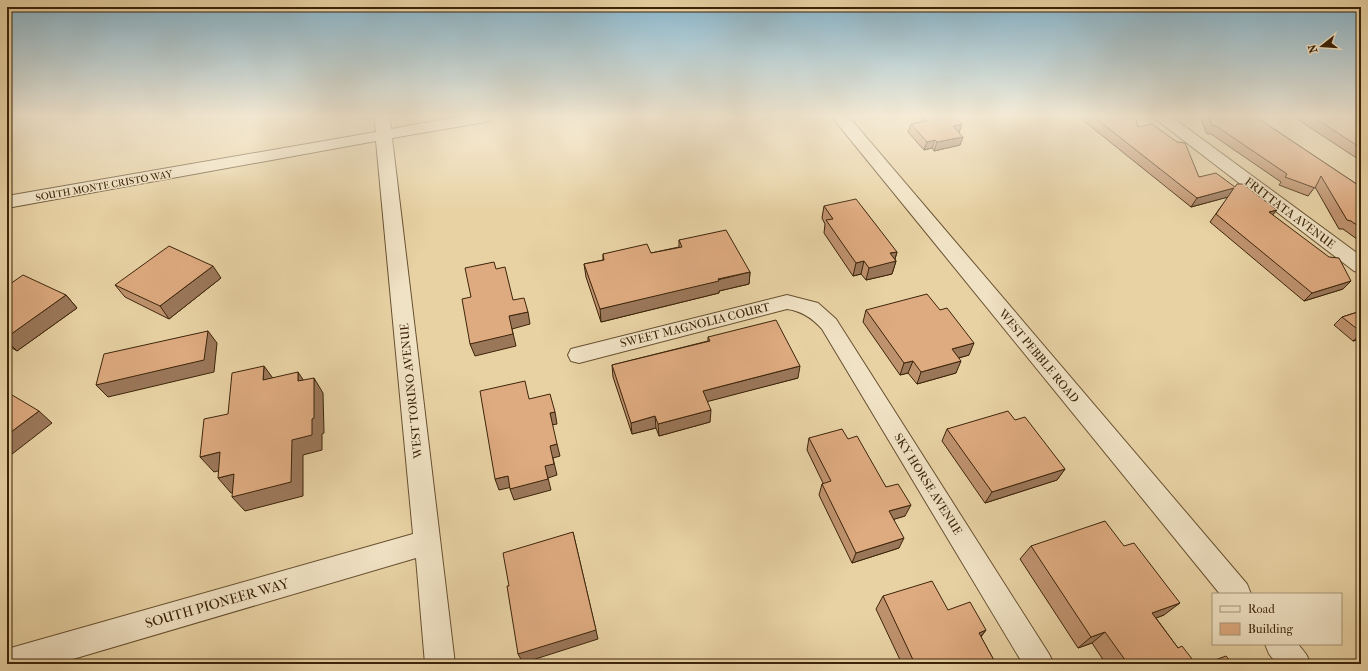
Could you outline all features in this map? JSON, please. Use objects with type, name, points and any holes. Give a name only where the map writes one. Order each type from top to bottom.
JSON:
[{"type":"street","name":"SOUTH MONTE CRISTO WAY","points":[[7,202],[309,148]]},
{"type":"street","name":"WEST TORINO AVENUE","points":[[385,148],[440,664]]},
{"type":"street","name":"WEST PEBBLE ROAD","points":[[866,148],[1237,593]]},
{"type":"street","name":"FRITTATA AVENUE","points":[[1203,148],[1361,266]]},
{"type":"street","name":"SWEET MAGNOLIA COURT","points":[[579,355],[787,302],[801,303],[812,308]]},
{"type":"street","name":"SKY HORSE AVENUE","points":[[812,308],[821,314],[829,324],[1039,664]]},
{"type":"street","name":"SOUTH PIONEER WAY","points":[[7,664],[426,543]]},
{"type":"street","points":[[1280,645],[1296,664]]},
{"type":"building","points":[[1134,148],[1187,148],[1199,177],[1216,173],[1235,187],[1237,184],[1243,184],[1277,210],[1269,212],[1329,257],[1339,258],[1351,281],[1312,293],[1216,214],[1234,188],[1197,198]]},
{"type":"building","points":[[1249,148],[1303,148],[1361,187],[1361,228],[1347,220],[1321,176],[1315,188],[1285,177],[1287,174]]},
{"type":"building","points":[[856,199],[897,252],[890,253],[896,261],[869,268],[864,261],[856,263],[826,220],[833,219],[824,206]]},
{"type":"building","points":[[726,230],[750,272],[718,279],[719,281],[600,309],[584,264],[604,260],[603,254],[647,244],[651,253],[682,247],[679,240]]},
{"type":"building","points":[[169,246],[213,266],[160,306],[115,285]]},
{"type":"building","points":[[494,262],[496,269],[505,267],[513,300],[524,298],[528,312],[509,316],[513,334],[470,344],[462,299],[471,297],[465,268]]},
{"type":"building","points":[[23,275],[66,295],[7,337],[7,286]]},
{"type":"building","points":[[927,294],[940,310],[947,308],[974,343],[952,349],[961,361],[921,372],[913,361],[904,363],[866,310]]},
{"type":"building","points":[[1361,311],[1361,332],[1342,317]]},
{"type":"building","points":[[776,320],[800,366],[703,391],[711,410],[658,424],[655,416],[631,423],[612,365],[710,341],[708,337]]},
{"type":"building","points":[[208,331],[204,360],[96,385],[104,354]]},
{"type":"building","points":[[264,366],[263,380],[298,372],[298,381],[314,378],[314,418],[312,419],[312,435],[292,440],[291,482],[232,497],[234,474],[218,478],[220,452],[200,457],[204,419],[228,414],[232,373]]},
{"type":"building","points":[[525,381],[529,399],[550,394],[555,412],[550,413],[557,444],[550,446],[554,464],[545,466],[548,479],[510,489],[508,476],[495,479],[480,391]]},
{"type":"building","points":[[7,392],[39,411],[7,435]]},
{"type":"building","points":[[1008,411],[1015,420],[1025,417],[1065,469],[992,492],[947,429]]},
{"type":"building","points":[[842,429],[848,439],[857,436],[886,487],[898,484],[911,505],[889,511],[904,538],[856,553],[822,484],[831,481],[809,438]]},
{"type":"building","points":[[1105,521],[1124,546],[1134,543],[1180,603],[1152,613],[1178,648],[1182,646],[1196,664],[1128,664],[1105,632],[1091,637],[1031,546]]},
{"type":"building","points":[[573,532],[596,630],[518,654],[503,553]]},
{"type":"building","points":[[932,581],[948,610],[970,602],[986,630],[979,633],[996,664],[915,664],[883,596]]},
{"type":"building","points":[[1226,656],[1233,664],[1204,664]]}]
